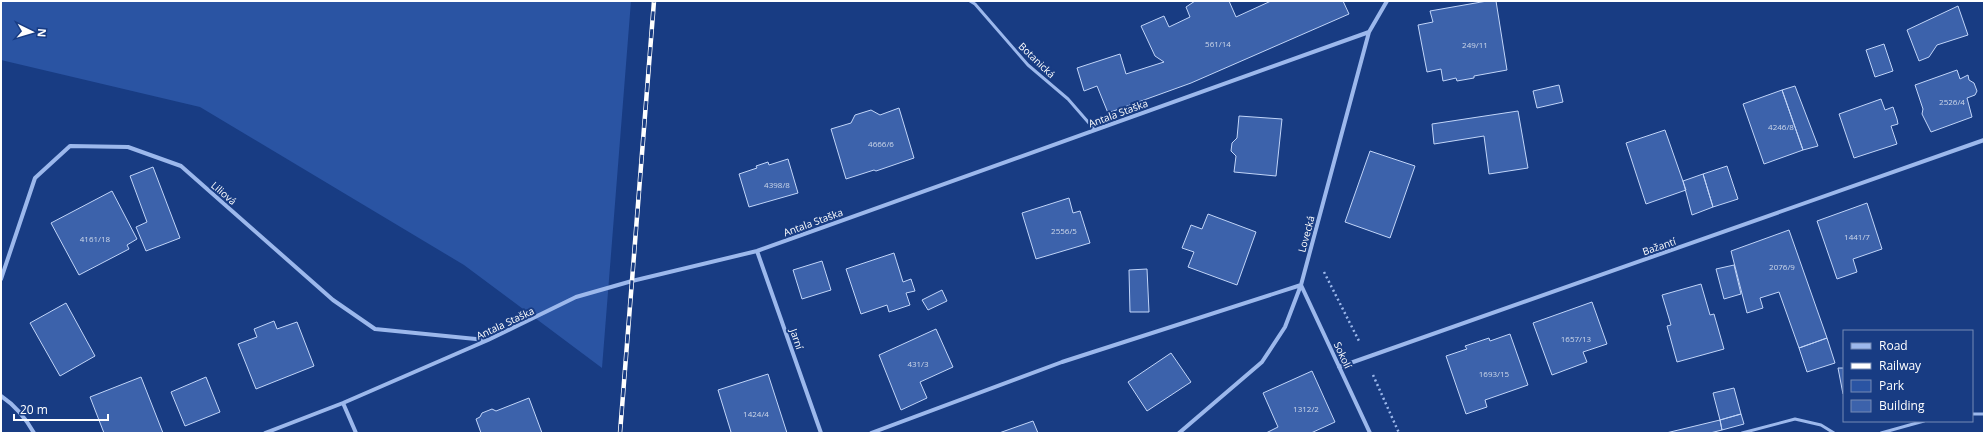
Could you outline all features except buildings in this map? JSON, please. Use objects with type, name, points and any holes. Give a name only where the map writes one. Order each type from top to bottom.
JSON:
[{"type":"street","name":"Lovecká","points":[[1179,433],[1262,362],[1285,327],[1301,285],[1369,32],[1387,1]]},
{"type":"street","name":"Antala Staška","points":[[265,433],[343,403],[488,340],[576,297],[632,281],[757,251],[1369,32]]},
{"type":"street","name":"Bažantí","points":[[1339,367],[1984,140]]},
{"type":"street","name":"Liliová","points":[[1,279],[34,178],[70,146],[128,147],[181,166],[334,300],[375,329],[488,340]]},
{"type":"street","name":"Jarní","points":[[757,251],[821,433]]},
{"type":"street","name":"Sokolí","points":[[1301,285],[1370,433]]},
{"type":"street","points":[[871,433],[1062,362],[1301,285]]},
{"type":"street","points":[[1,396],[11,402],[25,417],[34,433]]},
{"type":"street","points":[[343,403],[356,433]]},
{"type":"lane","name":"Botanická","points":[[970,1],[976,4],[1028,65],[1068,99],[1095,130]]},
{"type":"lane","points":[[1973,414],[1984,414]]},
{"type":"lane","points":[[1742,433],[1795,419],[1821,425],[1834,433]]},
{"type":"lane","points":[[1881,433],[1920,422]]},
{"type":"green space","points":[[1,1],[631,1],[602,368],[464,265],[200,107],[1,60]]},
{"type":"railway","points":[[620,433],[654,1]]}]
